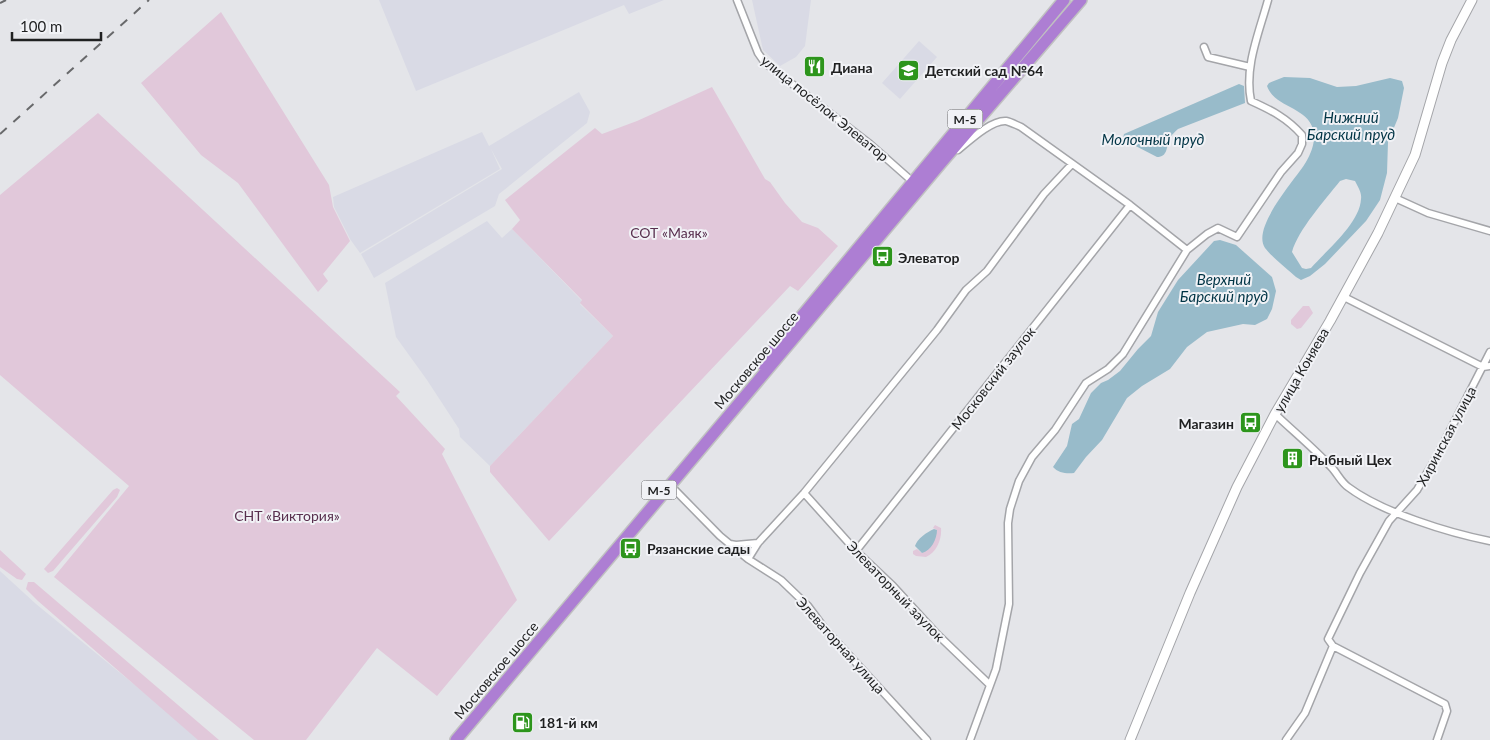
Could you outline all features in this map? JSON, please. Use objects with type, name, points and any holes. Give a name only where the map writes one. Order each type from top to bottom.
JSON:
[{"type":"highway","name":"Московское шоссе","points":[[449,740],[1064,0]]},
{"type":"highway","name":"Московское шоссе","points":[[456,740],[1080,0]]},
{"type":"street","name":"улица посёлок Элеватор","points":[[737,0],[758,53],[766,63],[870,144],[913,182]]},
{"type":"street","points":[[970,740],[996,669],[1009,604],[1008,523],[1019,481],[1032,457],[1055,430],[1086,383],[1108,369],[1123,354],[1186,250],[1218,228],[1226,230],[1236,237],[1281,172],[1298,153],[1302,144],[1302,135],[1291,123],[1272,110],[1251,101],[1248,86],[1250,67],[1268,0]]},
{"type":"street","name":"улица Коняева","points":[[1130,740],[1190,593],[1237,487],[1275,414],[1344,297],[1395,198],[1414,155],[1451,40],[1472,0]]},
{"type":"street","points":[[1204,47],[1208,57],[1250,67]]},
{"type":"street","points":[[941,163],[980,132],[996,122],[1005,121],[1021,127],[1130,205],[1186,250]]},
{"type":"street","points":[[748,559],[758,543],[804,493],[937,330],[966,290],[987,271],[1044,194],[1072,164]]},
{"type":"street","points":[[1395,198],[1428,213],[1490,231]]},
{"type":"street","name":"Московский заулок","points":[[856,552],[1130,205]]},
{"type":"street","points":[[1344,297],[1487,366]]},
{"type":"street","name":"Хиринская улица","points":[[1286,740],[1305,714],[1333,646],[1328,639],[1342,607],[1389,520],[1417,490],[1437,456],[1487,366],[1490,352]]},
{"type":"street","points":[[1275,414],[1333,469],[1346,486],[1373,502],[1436,526],[1490,541]]},
{"type":"street","name":"Элеваторная улица","points":[[670,485],[729,544],[748,559],[781,580],[808,606],[825,629],[927,740]]},
{"type":"street","name":"Элеваторный заулок","points":[[804,493],[856,552],[990,686]]},
{"type":"street","points":[[729,544],[758,543]]},
{"type":"street","points":[[1333,646],[1445,704],[1447,711],[1437,740]]},
{"type":"shaded area","points":[[379,0],[664,0],[629,14],[624,5],[416,91]]},
{"type":"shaded area","points":[[752,0],[811,0],[805,46],[796,57],[780,66],[763,50]]},
{"type":"shaded area","name":"Детский сад №64","points":[[919,41],[937,57],[900,99],[882,83]]},
{"type":"shaded area","points":[[579,92],[590,112],[587,123],[499,194],[495,206],[374,278],[361,254],[502,169],[491,149],[500,169],[360,253],[350,239],[334,207],[333,197],[482,132],[489,146]]},
{"type":"shaded area","points":[[487,221],[502,238],[512,229],[582,301],[580,304],[613,336],[490,466],[460,437],[459,429],[396,337],[385,283]]},
{"type":"shaded area","points":[[0,571],[36,604],[202,740],[0,740]]},
{"type":"green space","points":[[221,12],[329,185],[333,207],[350,241],[323,274],[328,281],[318,292],[238,183],[201,155],[141,83]]},
{"type":"green space","name":"СОТ «Маяк»","points":[[712,87],[765,179],[770,182],[802,222],[818,228],[838,246],[798,291],[790,286],[549,541],[490,472],[490,466],[613,336],[580,303],[582,300],[512,229],[520,220],[505,200],[595,128],[602,134],[637,121]]},
{"type":"green space","name":"СНТ «Виктория»","points":[[98,113],[400,392],[396,396],[445,449],[442,454],[517,600],[437,696],[377,648],[306,740],[254,740],[54,577],[129,486],[0,375],[0,195]]},
{"type":"green space","points":[[1303,306],[1309,306],[1313,313],[1301,328],[1297,329],[1291,324],[1291,320]]},
{"type":"green space","points":[[117,488],[120,490],[117,497],[53,571],[48,573],[44,569],[113,490]]},
{"type":"green space","points":[[935,525],[941,528],[940,541],[936,549],[926,557],[913,554],[913,551],[917,549],[922,553],[937,530],[933,528]]},
{"type":"green space","points":[[0,550],[26,574],[22,580],[17,579],[0,567]]},
{"type":"green space","points":[[28,582],[34,582],[219,740],[198,740],[38,601],[26,589]]},
{"type":"water","name":"Нижний Барский пруд","points":[[1284,77],[1310,78],[1337,87],[1356,86],[1390,78],[1402,81],[1404,88],[1398,118],[1388,142],[1387,173],[1380,200],[1366,221],[1325,264],[1310,276],[1301,280],[1268,252],[1262,239],[1264,228],[1276,203],[1308,158],[1313,146],[1314,133],[1310,122],[1304,116],[1271,93],[1267,86],[1269,83]],"holes":[[[1346,179],[1355,181],[1360,190],[1361,197],[1355,218],[1311,268],[1302,268],[1292,252],[1300,234],[1340,181]]]},
{"type":"water","name":"Молочный пруд","points":[[1239,84],[1244,86],[1245,103],[1178,129],[1171,137],[1165,153],[1161,157],[1157,157],[1123,138],[1124,134]]},
{"type":"water","name":"Верхний Барский пруд","points":[[1220,240],[1236,245],[1272,277],[1276,291],[1272,309],[1267,319],[1255,325],[1243,324],[1207,332],[1187,347],[1170,369],[1142,386],[1127,398],[1102,440],[1074,473],[1057,471],[1053,467],[1067,446],[1072,424],[1079,419],[1091,393],[1101,383],[1120,371],[1151,336],[1158,312],[1178,280],[1214,241]]},
{"type":"water","points":[[934,529],[937,530],[935,541],[928,550],[922,553],[915,546],[916,543]]},
{"type":"railway","points":[[0,3],[6,0]]},
{"type":"railway","points":[[0,134],[149,0]]},
{"type":"place","name":"Диана","points":[[815,67]]},
{"type":"place","name":"Детский сад №64","points":[[909,70]]},
{"type":"place","name":"Элеватор","points":[[882,257]]},
{"type":"place","name":"Магазин","points":[[1250,423]]},
{"type":"place","name":"Рыбный Цех","points":[[1293,459]]},
{"type":"place","name":"Рязанские сады","points":[[631,548]]},
{"type":"place","name":"181-й км","points":[[523,722]]}]
